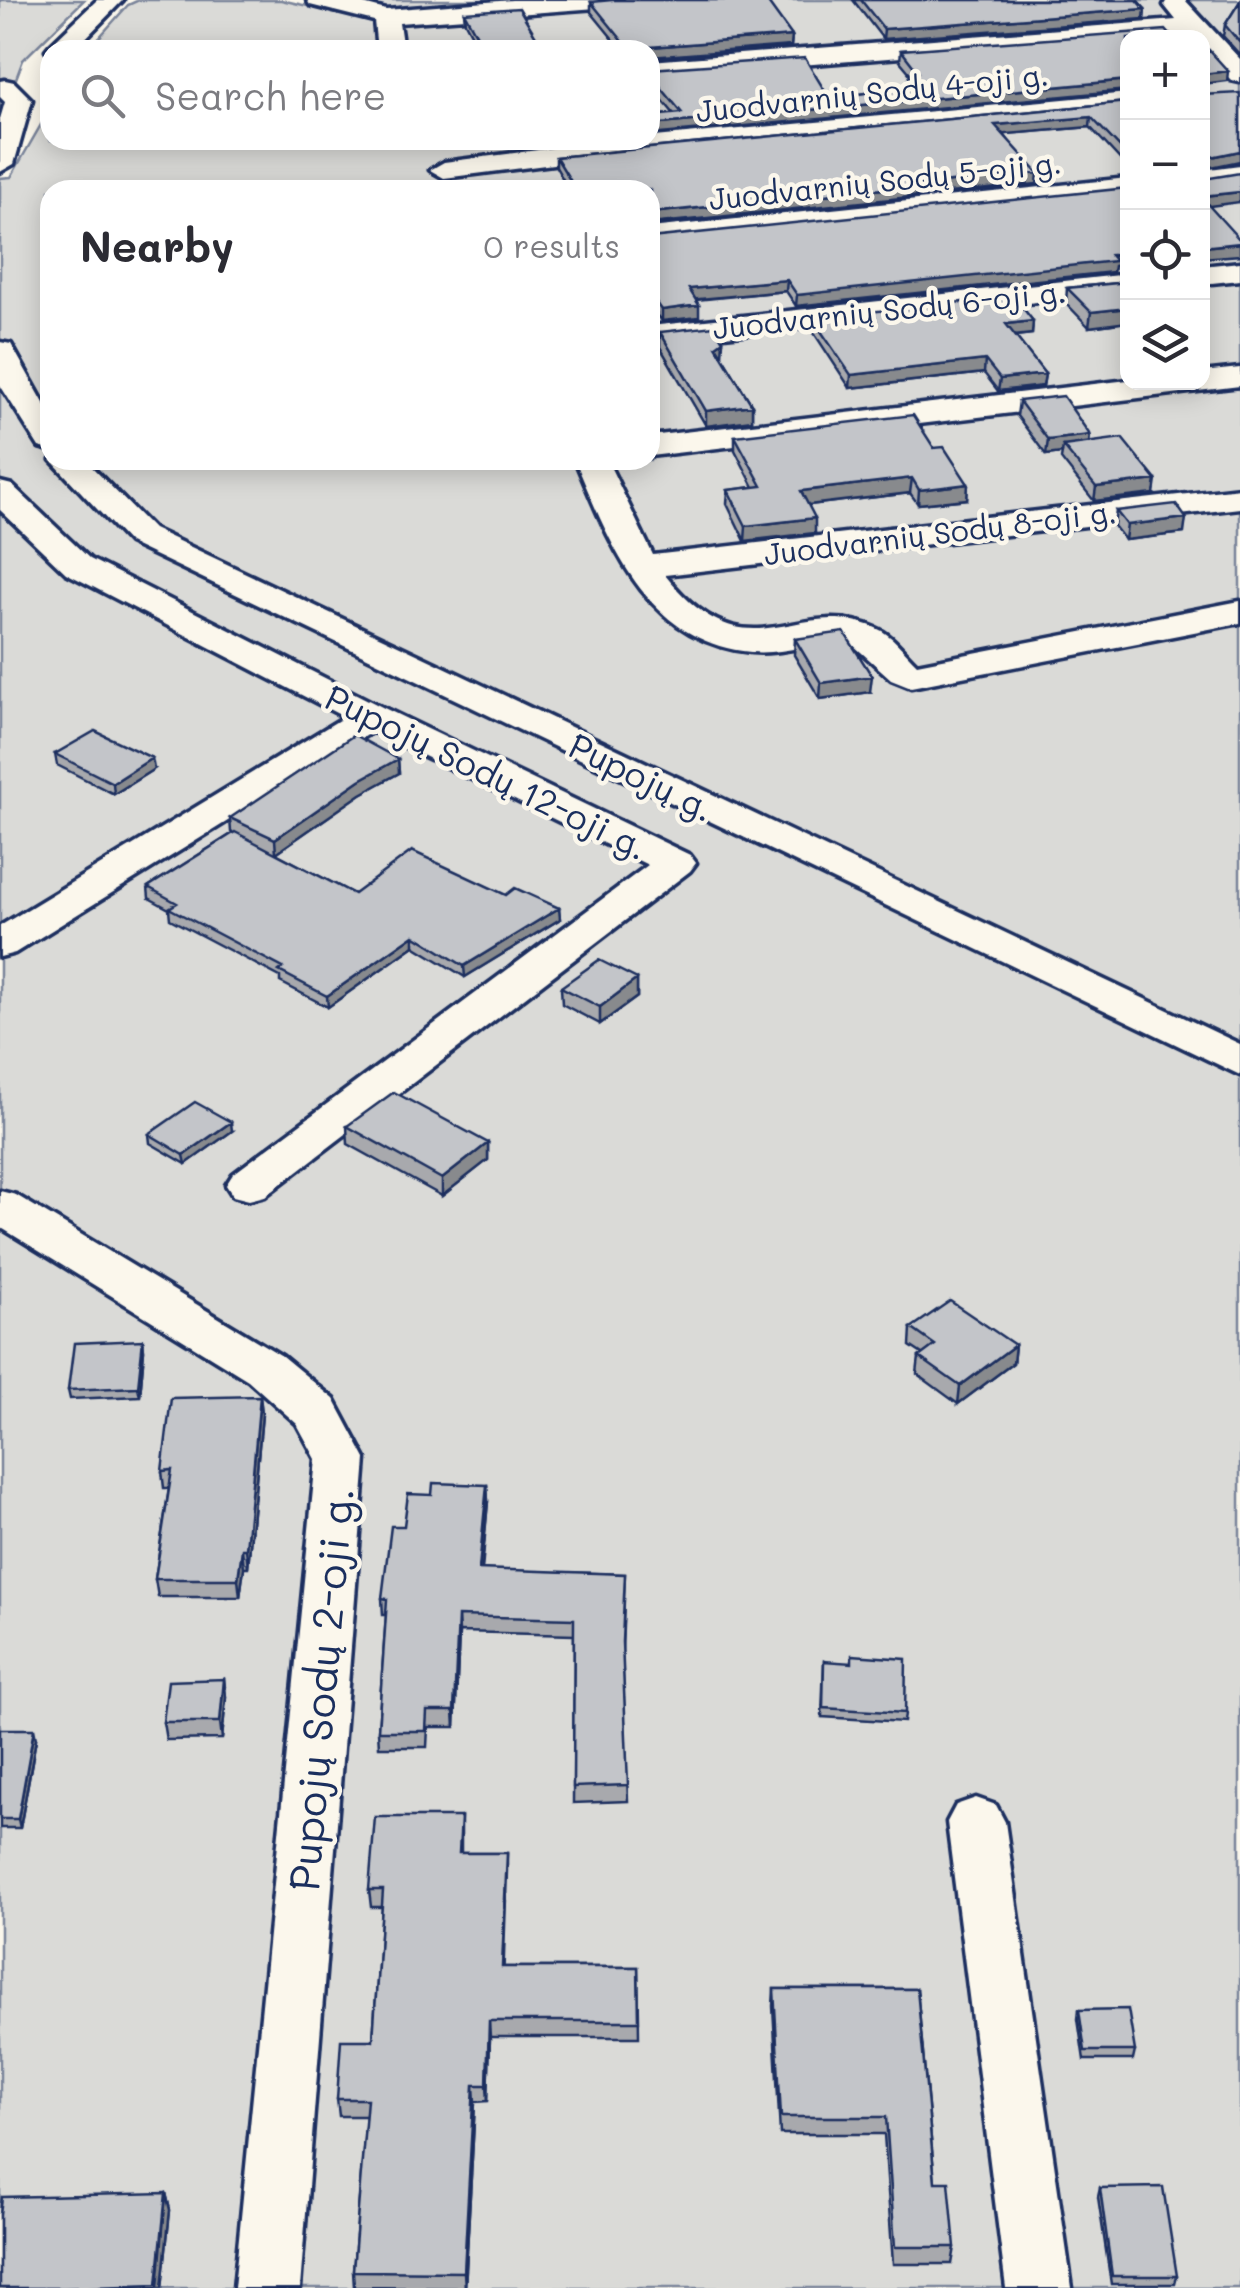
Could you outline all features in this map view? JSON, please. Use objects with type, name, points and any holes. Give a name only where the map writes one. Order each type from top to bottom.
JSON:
[{"type":"street","points":[[69,40],[111,0]]},
{"type":"street","points":[[319,0],[384,10],[610,0]]},
{"type":"street","points":[[1171,0],[1197,26],[1234,87]]},
{"type":"street","points":[[384,10],[388,40]]},
{"type":"street","points":[[660,69],[1197,26]]},
{"type":"street","points":[[0,164],[24,76]]},
{"type":"street","name":"Juodvarnių Sodų 4-oji g.","points":[[660,144],[1120,102]]},
{"type":"street","points":[[434,150],[450,180]]},
{"type":"street","name":"Juodvarnių Sodų 4-oji g.","points":[[450,180],[600,150]]},
{"type":"street","points":[[1210,177],[1240,173]]},
{"type":"street","name":"Juodvarnių Sodų 5-oji g.","points":[[660,236],[1120,187]]},
{"type":"street","points":[[1210,274],[1240,271]]},
{"type":"street","name":"Juodvarnių Sodų 6-oji g.","points":[[660,334],[1120,284]]},
{"type":"street","points":[[0,351],[40,424]]},
{"type":"street","points":[[1210,381],[1240,377]]},
{"type":"street","points":[[660,445],[1126,390]]},
{"type":"street","name":"Pupojų g.","points":[[77,470],[141,536],[1240,1061]]},
{"type":"street","points":[[596,470],[640,566],[679,615],[707,631],[749,641],[859,634],[872,638],[898,669],[912,676],[1240,612]]},
{"type":"street","name":"Pupojų Sodų 12-oji g.","points":[[0,492],[78,566],[371,716],[676,863],[249,1185]]},
{"type":"street","name":"Juodvarnių Sodų 8-oji g.","points":[[640,566],[1240,498]]},
{"type":"street","points":[[0,944],[371,716]]},
{"type":"street","name":"Pupojų Sodų 2-oji g.","points":[[0,1206],[265,1368],[316,1412],[340,1459],[268,2288]]},
{"type":"street","points":[[976,1822],[1040,2288]]},
{"type":"shaded area","points":[[0,0],[84,0],[23,60],[0,121]]},
{"type":"shaded area","points":[[139,0],[281,0],[352,16],[370,10],[324,0],[1240,0],[1240,2288],[0,2288],[0,178],[11,177],[40,126],[40,150],[660,150],[660,40],[97,40],[128,5]]},
{"type":"building","points":[[766,0],[792,36],[660,46],[660,40],[622,40],[591,2]]},
{"type":"building","points":[[861,0],[1137,0],[1145,9],[884,29]]},
{"type":"building","points":[[1240,1],[1240,43],[1225,25]]},
{"type":"building","points":[[519,8],[538,40],[479,40],[464,12]]},
{"type":"building","points":[[1120,33],[1120,81],[660,124],[660,115],[682,113],[660,86],[660,68],[805,58],[829,98],[919,86],[909,73],[918,72],[901,50]]},
{"type":"building","points":[[1210,51],[1228,71],[1210,73]]},
{"type":"building","points":[[1240,93],[1240,151],[1210,157],[1210,95]]},
{"type":"building","points":[[1120,103],[1120,148],[1091,117],[995,125],[1038,173],[660,212],[660,180],[570,180],[556,157]]},
{"type":"building","points":[[1240,173],[1240,192],[1210,195],[1210,178]]},
{"type":"building","points":[[1120,189],[1120,254],[1110,255],[1115,261],[797,295],[787,280],[689,289],[699,305],[660,307],[660,237]]},
{"type":"building","points":[[1210,207],[1240,240],[1210,246]]},
{"type":"building","points":[[1120,283],[1120,309],[1091,312],[1067,288]]},
{"type":"building","points":[[1019,296],[1015,298],[1033,321],[1006,324],[1045,374],[1000,379],[985,360],[851,375],[812,318]]},
{"type":"building","points":[[714,326],[723,341],[716,346],[752,405],[706,411],[660,332]]},
{"type":"building","points":[[1063,396],[1090,435],[1048,440],[1019,401]]},
{"type":"building","points":[[913,415],[934,448],[944,447],[968,484],[919,490],[912,478],[801,491],[815,518],[746,526],[728,490],[762,486],[735,436]]},
{"type":"building","points":[[1122,438],[1156,480],[1096,487],[1063,446]]},
{"type":"building","points":[[1176,504],[1186,518],[1127,525],[1116,511]]},
{"type":"building","points":[[844,632],[872,676],[821,683],[795,639]]},
{"type":"building","points":[[95,731],[152,758],[113,783],[55,754]]},
{"type":"building","points":[[354,735],[398,759],[360,780],[275,839],[230,818]]},
{"type":"building","points":[[235,832],[354,894],[412,851],[506,895],[515,888],[559,908],[464,966],[414,935],[327,996],[279,971],[283,968],[169,908],[177,903],[148,887]]},
{"type":"building","points":[[599,960],[637,979],[600,1007],[561,987]]},
{"type":"building","points":[[394,1092],[488,1143],[442,1179],[347,1126]]},
{"type":"building","points":[[195,1102],[231,1122],[184,1155],[149,1134]]},
{"type":"building","points":[[950,1301],[1015,1345],[960,1386],[919,1357],[935,1345],[911,1328]]},
{"type":"building","points":[[143,1340],[138,1387],[68,1390],[74,1343]]},
{"type":"building","points":[[260,1396],[246,1549],[242,1549],[238,1579],[155,1579],[172,1470],[162,1471],[171,1398]]},
{"type":"building","points":[[433,1483],[487,1485],[479,1569],[625,1574],[622,1642],[628,1785],[573,1787],[574,1619],[458,1616],[454,1711],[427,1711],[426,1731],[378,1731],[387,1599],[382,1598],[391,1526],[404,1526],[408,1494],[432,1495]]},
{"type":"building","points":[[852,1655],[906,1659],[905,1713],[823,1708],[824,1661],[852,1663]]},
{"type":"building","points":[[224,1679],[220,1722],[163,1722],[168,1681]]},
{"type":"building","points":[[0,1729],[34,1729],[18,1819],[0,1819]]},
{"type":"building","points":[[375,1817],[461,1817],[459,1853],[507,1853],[502,1967],[638,1967],[639,2021],[489,2021],[487,2085],[474,2085],[464,2272],[353,2271],[367,2099],[337,2099],[341,2040],[373,2040],[383,1890],[369,1890]]},
{"type":"building","points":[[774,1989],[917,1989],[935,2182],[949,2182],[955,2247],[895,2247],[886,2117],[781,2117]]},
{"type":"building","points":[[1128,2009],[1135,2051],[1085,2051],[1079,2010]]},
{"type":"building","points":[[1163,2187],[1177,2276],[1112,2276],[1100,2188]]},
{"type":"building","points":[[166,2193],[157,2285],[0,2288],[2,2197]]}]
